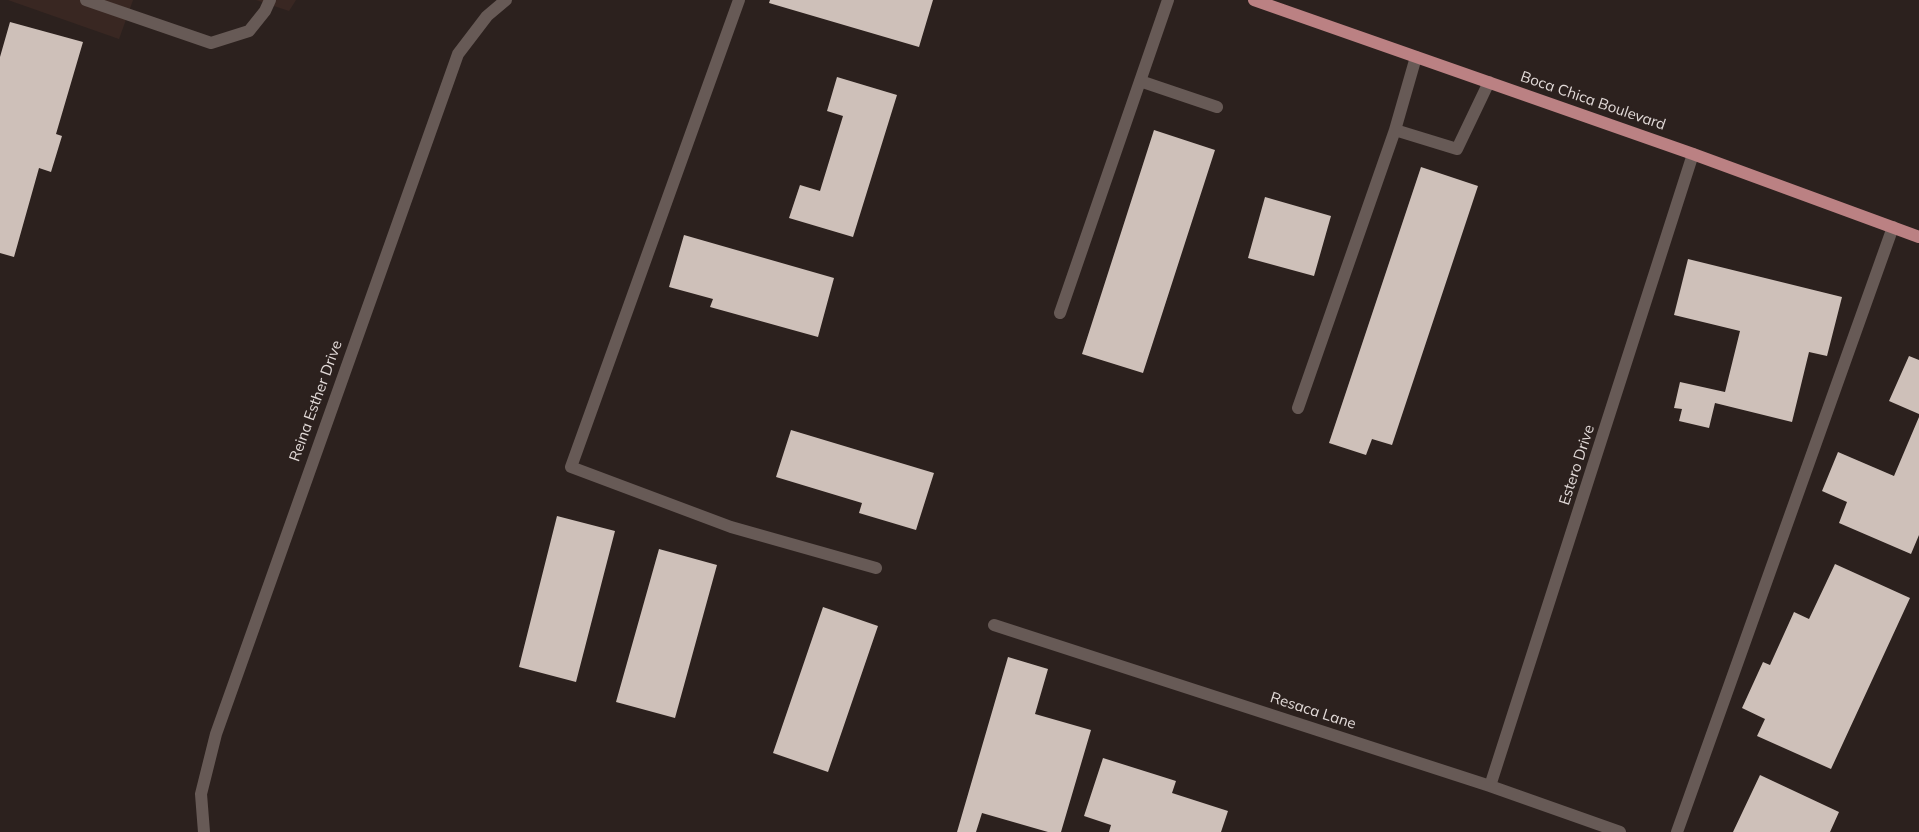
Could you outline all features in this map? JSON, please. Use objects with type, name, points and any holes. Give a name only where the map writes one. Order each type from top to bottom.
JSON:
[{"type":"main road","name":"Boca Chica Boulevard","points":[[1254,0],[1693,154],[1919,237]]},
{"type":"street","points":[[86,0],[211,43],[249,31],[265,11],[270,0]]},
{"type":"street","name":"Reina Esther Drive","points":[[204,832],[201,794],[216,734],[458,54],[487,16],[506,0]]},
{"type":"street","points":[[739,0],[570,467],[731,527],[876,568]]},
{"type":"street","points":[[1060,314],[1168,0]]},
{"type":"street","points":[[1298,408],[1395,130],[1416,57]]},
{"type":"street","points":[[1140,81],[1217,107]]},
{"type":"street","points":[[1395,130],[1458,149],[1489,82]]},
{"type":"street","name":"Estero Drive","points":[[1490,786],[1693,154]]},
{"type":"street","points":[[1677,832],[1893,227]]},
{"type":"street","name":"Resaca Lane","points":[[994,625],[1490,786],[1620,832]]},
{"type":"shaded area","points":[[8,0],[133,0],[119,39]]},
{"type":"shaded area","points":[[256,0],[296,0],[289,11]]},
{"type":"building","points":[[770,0],[933,0],[919,47],[769,3]]},
{"type":"building","points":[[10,22],[83,42],[56,134],[62,136],[51,172],[39,168],[14,257],[0,253],[0,57]]},
{"type":"building","points":[[837,77],[897,95],[853,237],[789,218],[800,185],[820,191],[843,116],[827,111]]},
{"type":"building","points":[[1154,130],[1215,150],[1143,373],[1082,354]]},
{"type":"building","points":[[1421,167],[1478,186],[1392,445],[1372,439],[1366,455],[1329,443]]},
{"type":"building","points":[[1265,197],[1331,216],[1314,276],[1248,258]]},
{"type":"building","points":[[684,235],[834,278],[818,337],[710,307],[713,299],[669,287]]},
{"type":"building","points":[[1688,259],[1842,297],[1827,356],[1809,352],[1792,422],[1715,403],[1709,428],[1679,421],[1682,409],[1674,408],[1680,382],[1725,392],[1740,331],[1674,315]]},
{"type":"building","points":[[1909,356],[1919,360],[1919,414],[1889,401]]},
{"type":"building","points":[[1919,417],[1919,535],[1911,554],[1839,523],[1847,502],[1822,491],[1838,452],[1894,476]]},
{"type":"building","points":[[791,430],[934,473],[916,530],[859,513],[862,503],[776,477]]},
{"type":"building","points":[[557,516],[615,531],[576,682],[519,667]]},
{"type":"building","points":[[659,549],[717,565],[675,718],[616,702]]},
{"type":"building","points":[[1835,564],[1910,598],[1831,769],[1757,736],[1765,719],[1742,708],[1763,662],[1770,665],[1794,612],[1809,619]]},
{"type":"building","points":[[823,607],[878,626],[828,772],[773,753]]},
{"type":"building","points":[[1008,657],[1048,669],[1035,714],[1091,730],[1061,832],[1048,832],[982,813],[976,832],[957,832]]},
{"type":"building","points":[[1103,758],[1176,781],[1172,793],[1228,811],[1221,832],[1109,832],[1111,825],[1084,816]]},
{"type":"building","points":[[1760,775],[1839,812],[1830,832],[1733,832]]}]
